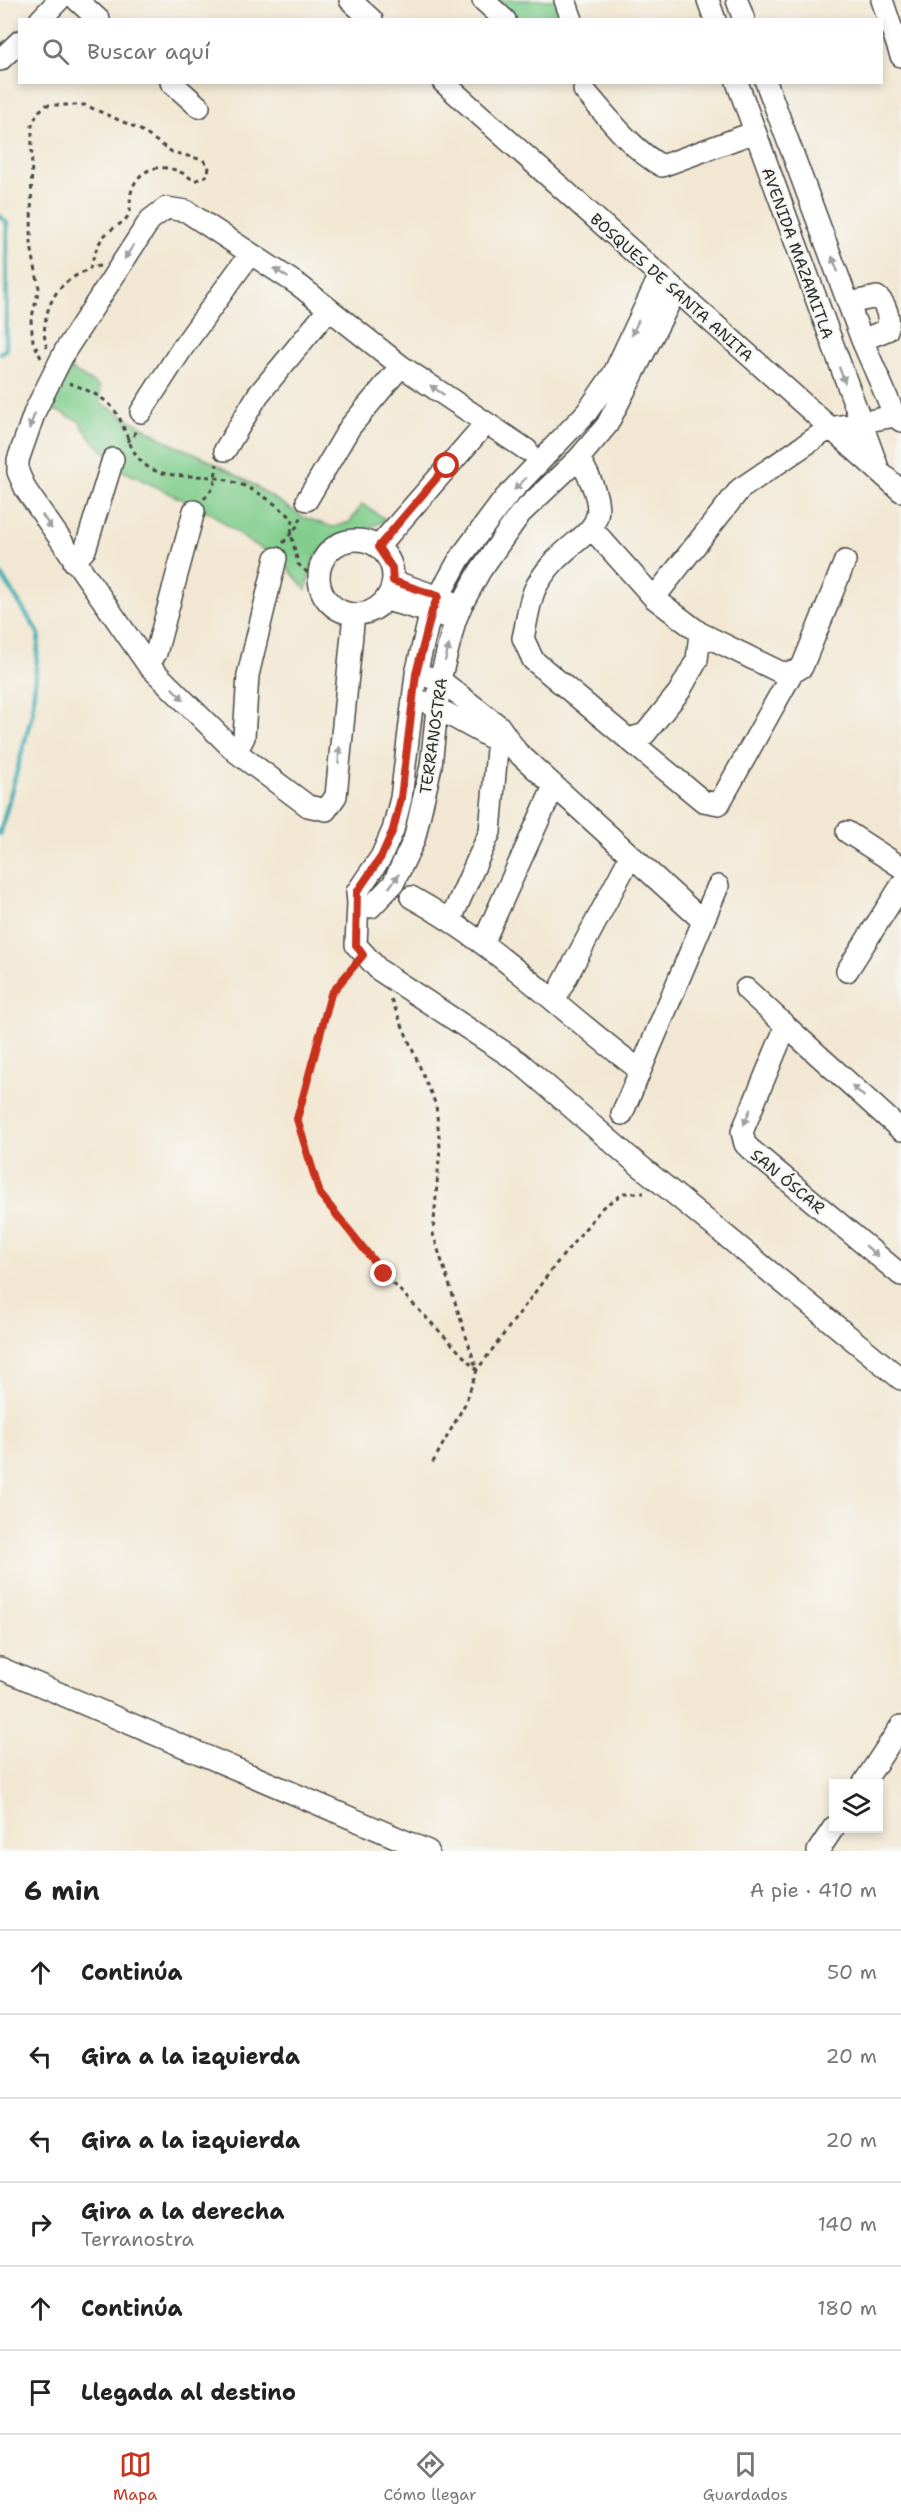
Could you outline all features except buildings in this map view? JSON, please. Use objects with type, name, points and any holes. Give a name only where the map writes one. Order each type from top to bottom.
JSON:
[{"type":"street","points":[[42,18],[59,0]]},
{"type":"street","points":[[77,0],[97,18]]},
{"type":"street","points":[[350,0],[370,18]]},
{"type":"street","points":[[483,0],[503,18]]},
{"type":"street","points":[[565,0],[571,18]]},
{"type":"street","points":[[708,0],[714,18]]},
{"type":"street","points":[[737,0],[743,18]]},
{"type":"street","points":[[882,0],[901,56]]},
{"type":"street","points":[[0,60],[18,43]]},
{"type":"street","points":[[173,84],[199,107]]},
{"type":"street","name":"BOSQUES DE SANTA ANITA","points":[[445,84],[901,491]]},
{"type":"street","name":"AVENIDA MAZAMITLA","points":[[738,84],[859,423],[879,471]]},
{"type":"street","name":"AVENIDA MAZAMITLA","points":[[767,84],[862,340],[898,418]]},
{"type":"street","points":[[581,85],[612,122],[653,162],[662,166],[755,132]]},
{"type":"street","points":[[354,614],[336,796],[332,805],[326,810],[308,807],[236,752],[148,665],[26,490],[18,472],[18,460],[51,376],[150,220],[166,208],[186,211],[300,286],[401,366],[527,450]]},
{"type":"street","points":[[141,412],[183,347],[250,254]]},
{"type":"street","name":"TERRANOSTRA","points":[[660,275],[614,373],[587,412],[556,448],[505,498],[460,558],[435,604],[416,674],[404,780],[393,830],[381,857],[357,892],[358,903],[371,907],[393,884],[404,866],[414,840],[427,786],[440,680],[458,614],[480,572],[520,514],[579,458],[607,425],[676,290]]},
{"type":"street","points":[[849,303],[877,297],[884,303],[889,322],[887,330],[862,340]]},
{"type":"street","points":[[225,450],[258,395],[329,309]]},
{"type":"street","points":[[307,500],[350,427],[401,366]]},
{"type":"street","points":[[654,598],[740,489],[830,428],[898,418]]},
{"type":"street","points":[[378,547],[486,423]]},
{"type":"street","points":[[579,458],[595,485],[600,505],[593,530],[568,547],[537,586],[523,638],[533,660],[703,801],[718,804],[792,673],[802,667],[845,561]]},
{"type":"street","points":[[74,561],[85,550],[113,459]]},
{"type":"street","points":[[148,665],[156,654],[194,511]]},
{"type":"street","points":[[593,530],[654,598],[700,633],[780,672],[792,673]]},
{"type":"street","points":[[358,541],[378,547],[392,568],[389,591],[372,611],[354,614],[335,608],[322,593],[319,583],[323,562],[337,546],[358,541]]},
{"type":"street","points":[[236,752],[244,737],[248,675],[276,558]]},
{"type":"street","points":[[389,591],[435,604],[458,614]]},
{"type":"street","points":[[628,739],[645,734],[679,692],[697,660],[700,633]]},
{"type":"street","points":[[416,674],[440,680],[703,921]]},
{"type":"street","points":[[412,698],[436,706],[498,734]]},
{"type":"street","points":[[451,919],[490,832],[494,809],[498,734]]},
{"type":"street","points":[[483,943],[554,786]]},
{"type":"street","points":[[847,832],[901,867]]},
{"type":"street","points":[[555,999],[631,855]]},
{"type":"street","points":[[622,1114],[718,886]]},
{"type":"street","points":[[847,971],[901,886]]},
{"type":"street","points":[[411,897],[451,919],[483,943],[640,1070]]},
{"type":"street","points":[[358,903],[356,945],[379,970],[519,1062],[901,1379]]},
{"type":"street","points":[[746,989],[901,1130]]},
{"type":"street","name":"SAN ÓSCAR","points":[[786,1026],[743,1126],[745,1144],[901,1275]]},
{"type":"street","points":[[0,1668],[428,1851]]},
{"type":"street","points":[[865,1779],[901,1725]]},
{"type":"street","points":[[818,1851],[830,1833]]},
{"type":"path","points":[[90,268],[105,235],[128,216],[130,195],[142,174],[153,168],[165,167],[177,169],[194,181],[208,175],[209,166],[203,160],[172,152],[139,129],[85,105],[46,105],[38,112],[32,125],[31,245],[39,288],[31,321],[33,341],[51,376],[92,391],[114,409],[127,442],[148,467],[174,475],[214,477],[272,499],[293,519],[291,533],[298,564],[319,583]]},
{"type":"path","points":[[51,376],[50,356],[45,344],[45,320],[61,287],[90,268],[123,263]]},
{"type":"path","points":[[113,459],[134,435],[141,412]]},
{"type":"path","points":[[194,511],[214,486],[214,469],[225,450]]},
{"type":"path","points":[[276,558],[284,539],[298,525],[307,500]]},
{"type":"path","points":[[363,955],[331,994],[297,1119],[320,1194],[384,1274],[477,1370]]},
{"type":"path","points":[[379,970],[436,1105],[440,1147],[433,1234],[477,1370]]},
{"type":"path","points":[[432,1464],[465,1404],[477,1370],[556,1264],[603,1207],[624,1193],[676,1194]]},
{"type":"green space","points":[[497,0],[558,0],[565,18],[516,18]]},
{"type":"green space","points":[[70,369],[99,386],[101,403],[174,445],[199,455],[252,484],[303,517],[333,527],[350,522],[362,504],[387,520],[359,532],[335,536],[315,557],[306,590],[278,557],[251,543],[212,514],[123,471],[88,435],[79,421],[52,409]]},
{"type":"waterway","points":[[0,216],[7,223],[6,350],[0,353]]},
{"type":"waterway","points":[[0,573],[39,634],[32,714],[0,834]]},
{"type":"route","points":[[384,1274],[320,1194],[297,1119],[331,994],[363,955],[356,945],[357,892],[381,857],[393,830],[401,798],[416,674],[438,596],[393,581],[392,568],[387,557],[378,547],[447,466]]}]
